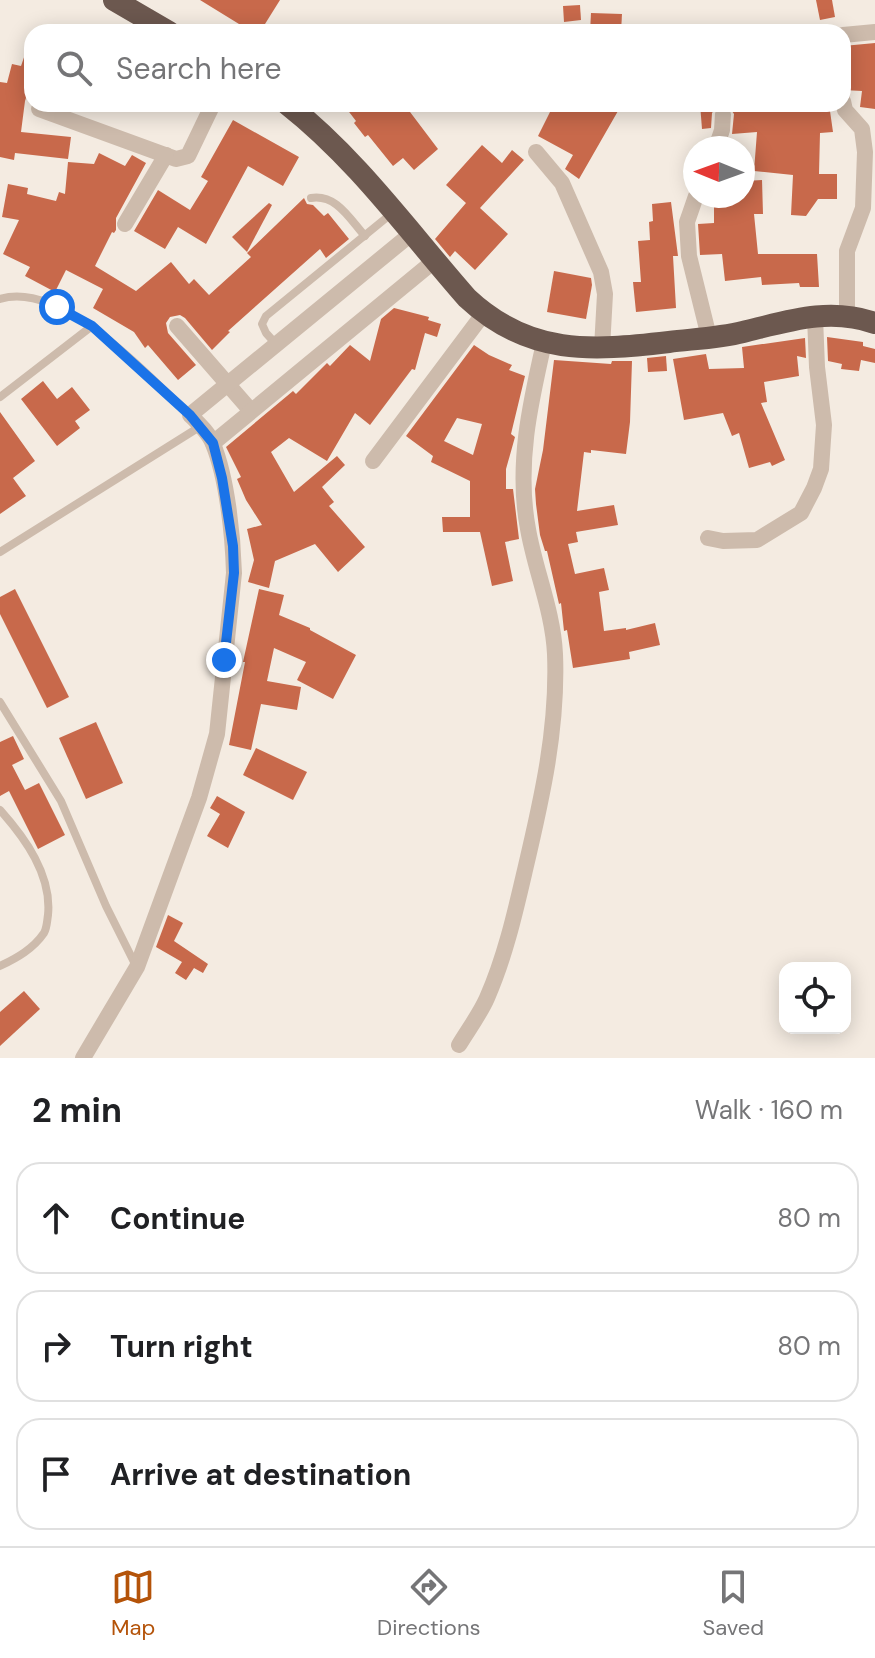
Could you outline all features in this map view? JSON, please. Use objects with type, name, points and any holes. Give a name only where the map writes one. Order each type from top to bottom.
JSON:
[{"type":"highway","points":[[114,0],[155,24]]},
{"type":"highway","points":[[297,112],[362,175],[434,261],[484,313],[515,333],[544,343],[602,348],[739,333],[793,318],[847,316],[875,323]]},
{"type":"street","points":[[851,34],[875,32]]},
{"type":"street","points":[[47,112],[176,159],[188,156],[209,112]]},
{"type":"street","points":[[847,112],[862,129],[870,189],[847,251],[847,316]]},
{"type":"street","points":[[720,136],[723,114]]},
{"type":"street","points":[[536,152],[562,183],[601,272],[605,294],[602,348]]},
{"type":"street","points":[[125,224],[166,155]]},
{"type":"street","points":[[692,208],[687,222],[689,256],[709,337]]},
{"type":"street","points":[[87,1057],[137,967],[199,798],[217,734],[234,573],[228,511],[213,443],[195,421],[228,384],[411,234]]},
{"type":"street","points":[[213,443],[434,261]]},
{"type":"street","points":[[373,461],[484,313]]},
{"type":"street","points":[[708,538],[757,540],[801,513],[814,488],[821,469],[824,425],[815,317]]},
{"type":"street","points":[[177,326],[251,411]]},
{"type":"street","points":[[459,1045],[486,999],[509,936],[539,811],[554,729],[555,651],[528,531],[523,492],[528,419],[544,343]]},
{"type":"lane","points":[[311,198],[325,197],[335,203],[365,236]]},
{"type":"lane","points":[[276,344],[262,324],[266,316],[393,212]]},
{"type":"lane","points":[[0,299],[25,297],[57,307],[92,326],[195,421],[0,552]]},
{"type":"lane","points":[[0,397],[92,326]]},
{"type":"lane","points":[[0,702],[61,801],[106,906],[137,967]]},
{"type":"lane","points":[[0,810],[36,860],[46,883],[49,905],[46,931],[25,954],[0,966]]},
{"type":"building","points":[[200,0],[280,0],[265,24],[239,24]]},
{"type":"building","points":[[816,0],[832,0],[835,17],[820,20]]},
{"type":"building","points":[[580,5],[581,20],[564,22],[563,6]]},
{"type":"building","points":[[591,13],[622,14],[621,24],[590,24]]},
{"type":"building","points":[[875,43],[875,109],[860,107],[862,91],[851,90],[851,45]]},
{"type":"building","points":[[24,57],[21,132],[71,137],[68,159],[15,153],[14,160],[0,157],[0,82],[7,83],[12,64],[21,66]]},
{"type":"building","points":[[349,112],[410,112],[438,149],[414,170],[403,158],[393,166],[368,135],[365,137],[354,123],[356,121]]},
{"type":"building","points":[[550,112],[617,112],[579,179],[565,169],[573,155],[538,136]]},
{"type":"building","points":[[701,112],[713,112],[711,128],[702,129]]},
{"type":"building","points":[[733,112],[830,112],[833,132],[820,133],[819,174],[837,174],[837,199],[818,199],[806,216],[791,215],[793,175],[755,171],[757,132],[732,134]]},
{"type":"building","points":[[233,120],[299,157],[283,186],[248,166],[206,244],[178,227],[165,249],[134,231],[158,190],[190,210],[208,181],[201,177]]},
{"type":"building","points":[[482,145],[502,163],[512,150],[524,160],[480,208],[508,234],[475,270],[455,251],[450,257],[435,239],[466,203],[446,185]]},
{"type":"building","points":[[99,153],[125,166],[132,155],[146,163],[116,218],[116,230],[112,232],[95,266],[136,291],[171,262],[189,284],[194,279],[209,295],[251,257],[247,253],[304,198],[307,204],[313,205],[324,216],[328,213],[349,239],[326,258],[320,249],[228,331],[212,350],[185,318],[180,315],[170,317],[166,323],[168,333],[196,365],[178,380],[148,345],[145,348],[134,332],[93,308],[103,289],[66,270],[55,292],[25,276],[30,267],[3,254],[19,220],[2,217],[8,184],[28,188],[27,194],[56,201],[59,192],[65,194],[68,162],[94,164]]},
{"type":"building","points":[[755,180],[762,180],[763,214],[754,214],[758,254],[817,254],[819,287],[800,287],[799,283],[762,285],[761,277],[725,281],[722,254],[700,255],[698,224],[714,223],[714,208],[755,208]]},
{"type":"building","points":[[671,202],[678,256],[673,256],[676,308],[636,312],[633,282],[641,282],[638,241],[650,240],[652,204]]},
{"type":"building","points":[[269,203],[272,205],[247,252],[232,237]]},
{"type":"building","points":[[554,271],[591,278],[586,319],[547,312]]},
{"type":"building","points":[[394,308],[429,317],[428,320],[441,324],[437,337],[425,333],[415,370],[412,369],[370,425],[355,413],[327,461],[289,438],[271,452],[294,492],[337,456],[345,465],[322,487],[334,502],[329,506],[365,547],[338,572],[315,544],[275,561],[269,588],[248,582],[254,560],[247,529],[262,525],[246,500],[237,479],[241,477],[226,447],[293,391],[296,394],[350,345],[370,361],[381,319]]},
{"type":"building","points":[[827,337],[863,342],[863,346],[875,349],[875,363],[861,360],[859,371],[841,369],[842,364],[828,361]]},
{"type":"building","points":[[805,338],[806,358],[797,356],[799,376],[764,382],[767,402],[761,403],[785,460],[772,466],[770,462],[749,468],[739,433],[732,436],[723,413],[684,420],[673,359],[706,354],[709,369],[744,368],[742,347]]},
{"type":"building","points":[[474,345],[512,365],[509,370],[525,376],[511,434],[515,437],[506,469],[506,489],[513,489],[519,539],[505,542],[513,581],[492,586],[480,532],[443,532],[442,517],[470,517],[470,481],[431,462],[433,456],[406,436]],"holes":[[[457,418],[482,424],[473,455],[444,441]]]},
{"type":"building","points":[[666,356],[667,371],[648,372],[647,358]]},
{"type":"building","points":[[554,360],[611,364],[612,361],[632,361],[626,454],[584,452],[577,511],[614,505],[618,525],[576,532],[578,542],[568,544],[575,574],[604,568],[609,590],[599,592],[604,631],[626,630],[655,623],[660,645],[629,652],[630,659],[573,668],[561,603],[540,535],[535,489]]},
{"type":"building","points":[[43,381],[57,399],[72,387],[90,410],[75,421],[80,428],[57,446],[21,399]]},
{"type":"building","points":[[0,412],[35,461],[13,478],[26,496],[0,514]]},
{"type":"building","points":[[15,589],[69,697],[47,708],[0,614],[0,597]]},
{"type":"building","points":[[259,589],[284,595],[279,615],[310,628],[356,655],[333,699],[297,680],[306,662],[274,648],[267,681],[301,687],[297,710],[261,704],[251,750],[229,745]]},
{"type":"building","points":[[96,722],[123,783],[86,799],[59,738]]},
{"type":"building","points":[[13,736],[24,759],[12,765],[25,790],[39,783],[65,835],[38,849],[9,791],[0,796],[0,742]]},
{"type":"building","points":[[256,748],[307,772],[293,800],[243,775]]},
{"type":"building","points":[[217,796],[245,812],[228,848],[207,836],[220,814],[210,808]]},
{"type":"building","points":[[168,915],[183,923],[174,941],[208,964],[203,973],[194,968],[186,980],[175,973],[182,962],[156,947]]},
{"type":"building","points":[[24,991],[40,1009],[0,1046],[0,1012]]},
{"type":"route","points":[[57,307],[92,326],[190,415],[213,443],[233,546],[234,573],[224,660]]}]
